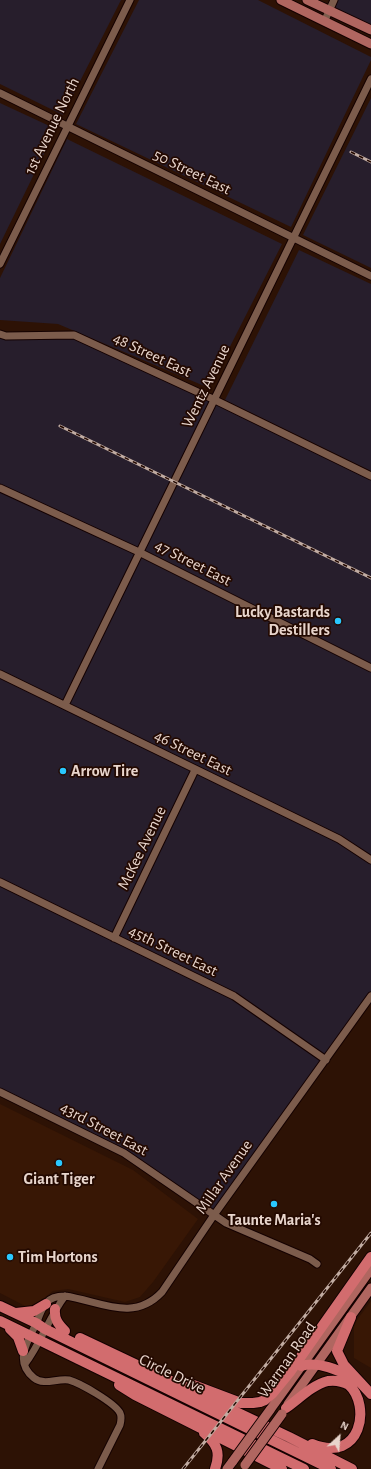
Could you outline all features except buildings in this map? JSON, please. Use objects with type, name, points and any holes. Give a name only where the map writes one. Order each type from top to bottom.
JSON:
[{"type":"highway","points":[[115,1355],[230,1400],[248,1404],[260,1402],[272,1394],[290,1372],[371,1258]]},
{"type":"highway","points":[[15,1313],[34,1312],[46,1304]]},
{"type":"highway","points":[[0,1306],[36,1323],[65,1331],[289,1437],[352,1469]]},
{"type":"highway","points":[[55,1309],[55,1318],[58,1324],[65,1331]]},
{"type":"highway","points":[[351,1317],[337,1351],[344,1365],[371,1394]]},
{"type":"highway","points":[[0,1321],[18,1337],[23,1351]]},
{"type":"highway","name":"Circle Drive","points":[[0,1321],[304,1469]]},
{"type":"highway","name":"Circle Drive","points":[[46,1326],[331,1469]]},
{"type":"highway","points":[[76,1359],[135,1395],[282,1469]]},
{"type":"highway","points":[[301,1366],[318,1364],[344,1373],[364,1385]]},
{"type":"highway","points":[[218,1404],[315,1445],[330,1448],[341,1448],[353,1442],[363,1431],[367,1418],[366,1405],[359,1393],[351,1386],[337,1381],[318,1385],[284,1411]]},
{"type":"highway","points":[[186,1421],[213,1440],[218,1456],[215,1469]]},
{"type":"main road","points":[[281,0],[371,44]]},
{"type":"main road","points":[[308,0],[371,30]]},
{"type":"main road","name":"Warman Road","points":[[227,1469],[371,1269]]},
{"type":"main road","name":"Warman Road","points":[[244,1467],[371,1288]]},
{"type":"street","name":"1st Avenue North","points":[[0,264],[130,0]]},
{"type":"street","points":[[324,20],[334,0]]},
{"type":"street","name":"Wentz Avenue","points":[[64,705],[215,400],[371,79]]},
{"type":"street","name":"50 Street East","points":[[0,93],[371,276]]},
{"type":"street","name":"48 Street East","points":[[0,334],[6,336],[74,335],[215,400],[371,476]]},
{"type":"street","name":"47 Street East","points":[[0,488],[139,552],[371,668]]},
{"type":"street","name":"46 Street East","points":[[0,674],[339,839],[371,860]]},
{"type":"street","name":"McKee Avenue","points":[[114,938],[195,770]]},
{"type":"street","name":"45th Street East","points":[[0,882],[234,996],[326,1060]]},
{"type":"street","name":"Millar Avenue","points":[[65,1296],[115,1308],[134,1308],[149,1304],[162,1292],[214,1215],[371,996]]},
{"type":"street","name":"43rd Street East","points":[[0,1092],[124,1153],[226,1223],[310,1259],[317,1264]]},
{"type":"street","points":[[25,1364],[32,1354],[36,1323],[46,1304],[57,1296],[65,1296]]},
{"type":"street","points":[[65,1296],[55,1309],[46,1326],[23,1351],[25,1364],[31,1375],[38,1380],[45,1382],[61,1380],[73,1382],[104,1398],[118,1410],[122,1417],[120,1425],[98,1469]]},
{"type":"shaded area","points":[[0,0],[121,0],[63,115],[0,84]]},
{"type":"shaded area","points":[[139,0],[258,0],[371,57],[371,60],[291,227],[76,124]]},
{"type":"shaded area","points":[[334,0],[371,0],[371,30],[329,10]]},
{"type":"shaded area","points":[[371,98],[371,268],[303,235]]},
{"type":"shaded area","points":[[0,103],[56,129],[0,244]]},
{"type":"shaded area","points":[[67,139],[282,244],[209,388],[58,324],[0,320],[0,278]]},
{"type":"shaded area","points":[[299,250],[371,284],[371,471],[225,400]]},
{"type":"shaded area","points":[[0,334],[74,335],[371,476],[371,996],[214,1215],[128,1156],[0,1092]]},
{"type":"shaded area","points":[[0,1104],[133,1170],[198,1219],[153,1282],[140,1297],[125,1302],[68,1289],[53,1291],[34,1306],[27,1307],[0,1293]]},
{"type":"shaded area","points":[[371,1301],[371,1368],[354,1358],[354,1327],[357,1320]]},
{"type":"railway","points":[[351,152],[371,162]]},
{"type":"railway","points":[[60,426],[371,578]]},
{"type":"railway","points":[[183,1469],[371,1233]]},
{"type":"place","name":"Lucky Bastards Destillers","points":[[338,621]]},
{"type":"place","name":"Arrow Tire","points":[[63,771]]},
{"type":"place","name":"Giant Tiger","points":[[59,1163]]},
{"type":"place","name":"Taunte Maria's","points":[[274,1204]]},
{"type":"place","name":"Tim Hortons","points":[[10,1257]]}]
